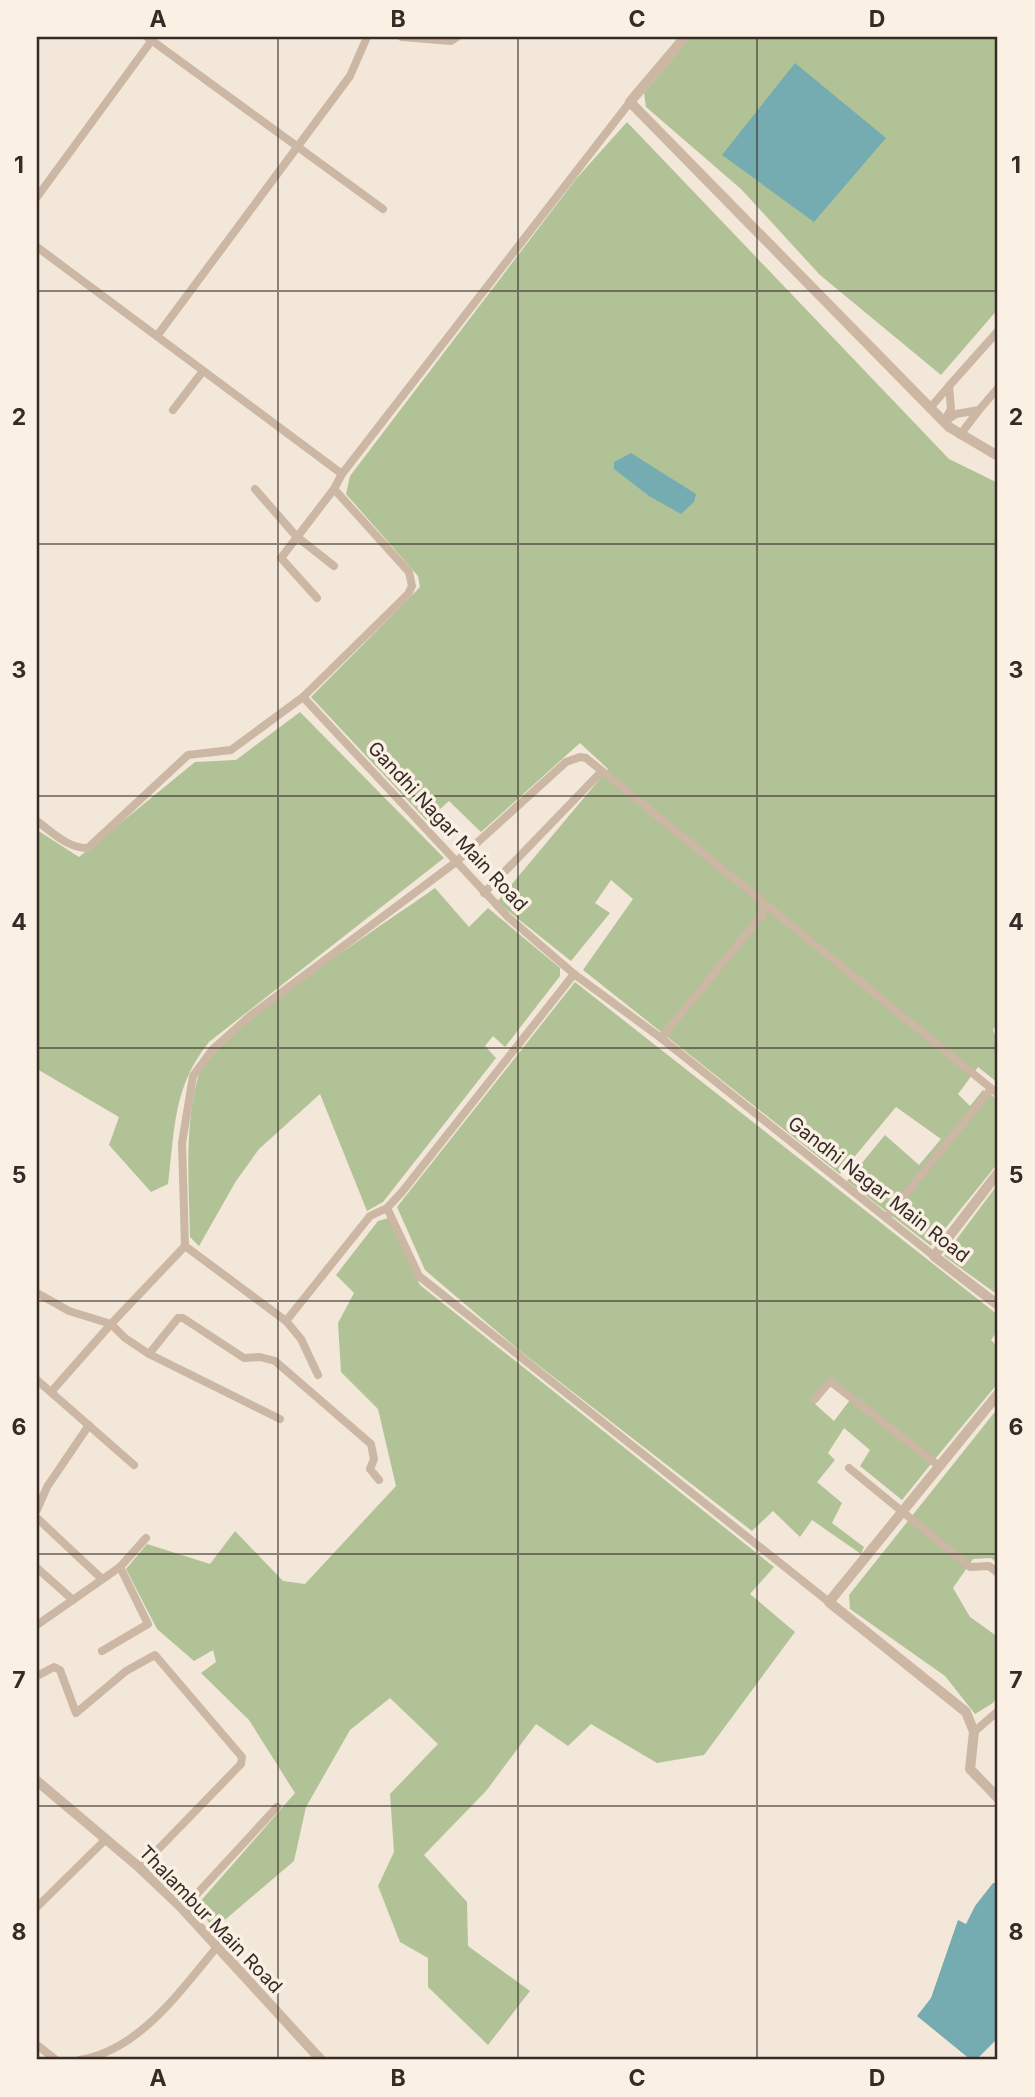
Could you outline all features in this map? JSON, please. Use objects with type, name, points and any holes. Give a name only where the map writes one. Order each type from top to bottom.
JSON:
[{"type":"street","points":[[157,336],[350,76],[367,37]]},
{"type":"street","points":[[402,37],[451,41],[457,37]]},
{"type":"street","points":[[317,598],[281,558],[486,284],[629,102],[685,37]]},
{"type":"street","points":[[37,197],[149,38],[383,209]]},
{"type":"street","points":[[629,102],[944,422],[960,435],[998,456]]},
{"type":"street","points":[[37,247],[342,474]]},
{"type":"street","points":[[930,408],[998,331]]},
{"type":"street","points":[[173,410],[203,371]]},
{"type":"street","points":[[944,422],[951,409],[949,386]]},
{"type":"street","points":[[960,435],[998,388]]},
{"type":"street","points":[[944,422],[956,414],[979,410]]},
{"type":"street","points":[[255,489],[296,536],[334,566]]},
{"type":"street","points":[[37,821],[62,840],[80,848],[88,848],[188,755],[231,750],[303,697],[408,594],[412,586],[409,572],[334,489]]},
{"type":"street","name":"Gandhi Nagar Main Road","points":[[303,697],[484,893],[574,974],[660,1038],[998,1306]]},
{"type":"street","points":[[51,1392],[111,1324],[186,1246],[181,1143],[193,1076],[213,1049],[250,1016],[456,862],[566,762],[580,757],[586,758],[995,1091],[886,1218]]},
{"type":"street","points":[[484,893],[601,772]]},
{"type":"street","points":[[660,1038],[762,915],[764,903]]},
{"type":"street","points":[[286,1321],[370,1216],[387,1208],[574,974]]},
{"type":"street","points":[[934,1256],[998,1173]]},
{"type":"street","points":[[387,1208],[419,1276],[966,1712],[974,1732],[970,1769],[998,1798]]},
{"type":"street","points":[[186,1246],[286,1321],[301,1339],[318,1376]]},
{"type":"street","points":[[37,1293],[69,1311],[111,1324],[125,1338],[149,1354],[280,1419]]},
{"type":"street","points":[[149,1354],[178,1318],[183,1318],[244,1358],[275,1361],[315,1392],[371,1444],[374,1459],[370,1469],[379,1480]]},
{"type":"street","points":[[37,1380],[134,1465]]},
{"type":"street","points":[[815,1399],[830,1381],[939,1466]]},
{"type":"street","points":[[829,1602],[998,1394]]},
{"type":"street","points":[[37,1510],[47,1487],[89,1425]]},
{"type":"street","points":[[849,1468],[970,1567],[989,1566],[998,1573]]},
{"type":"street","points":[[37,1518],[102,1579]]},
{"type":"street","points":[[37,1625],[120,1567],[146,1538]]},
{"type":"street","points":[[102,1651],[148,1623],[120,1567]]},
{"type":"street","points":[[37,1568],[73,1600]]},
{"type":"street","points":[[37,1676],[54,1667],[60,1670],[76,1713],[126,1671],[155,1656],[242,1757],[241,1764],[140,1868]]},
{"type":"street","points":[[974,1732],[998,1711]]},
{"type":"street","name":"Thalambur Main Road","points":[[37,1781],[140,1868],[183,1909],[321,2060]]},
{"type":"street","points":[[183,1909],[277,1807]]},
{"type":"street","points":[[37,1907],[106,1839]]},
{"type":"street","points":[[79,2060],[107,2055],[143,2029],[217,1947]]},
{"type":"street","points":[[37,2045],[56,2060]]},
{"type":"green space","points":[[691,37],[998,37],[998,309],[941,375],[820,275],[741,189],[646,107],[644,93]]},
{"type":"green space","points":[[627,122],[949,459],[998,483],[998,1022],[993,1030],[998,1043],[998,1083],[978,1067],[958,1094],[970,1106],[983,1090],[998,1099],[998,1163],[931,1246],[847,1181],[885,1135],[919,1165],[941,1139],[896,1107],[840,1174],[583,970],[633,899],[611,880],[595,903],[610,913],[571,961],[497,902],[608,769],[580,743],[481,832],[449,801],[427,821],[311,697],[420,587],[418,576],[346,494],[350,476],[576,179]]},
{"type":"green space","points":[[300,712],[444,858],[209,1042],[188,1075],[182,1092],[168,1184],[151,1192],[109,1145],[119,1117],[37,1069],[37,830],[79,857],[195,762],[236,760]]},
{"type":"green space","points":[[435,888],[469,927],[488,908],[560,968],[560,976],[505,1047],[493,1036],[485,1046],[496,1058],[383,1202],[367,1211],[320,1094],[259,1149],[236,1181],[199,1246],[190,1237],[189,1137],[198,1077],[209,1059],[266,1008]]},
{"type":"green space","points":[[575,982],[998,1315],[998,1330],[991,1340],[998,1347],[998,1383],[935,1459],[835,1381],[815,1404],[834,1421],[850,1400],[931,1464],[902,1500],[860,1466],[870,1450],[844,1428],[828,1453],[835,1460],[817,1482],[842,1503],[832,1523],[864,1547],[861,1554],[812,1520],[800,1537],[773,1511],[752,1531],[520,1351],[425,1270],[397,1207]]},
{"type":"green space","points":[[998,1184],[998,1295],[944,1256]]},
{"type":"green space","points":[[389,1218],[420,1285],[774,1567],[750,1594],[795,1632],[704,1755],[657,1763],[591,1724],[568,1746],[536,1724],[486,1791],[424,1855],[467,1902],[468,1946],[530,1991],[488,2045],[428,1987],[428,1958],[400,1942],[378,1886],[394,1852],[390,1794],[438,1744],[390,1698],[350,1730],[306,1807],[294,1861],[213,1930],[198,1904],[295,1793],[249,1720],[201,1673],[216,1662],[213,1650],[194,1661],[157,1629],[126,1569],[147,1544],[210,1564],[235,1531],[283,1581],[305,1584],[396,1486],[378,1409],[341,1372],[338,1323],[354,1293],[336,1275],[378,1221]]},
{"type":"green space","points":[[998,1408],[998,1563],[991,1558],[973,1559],[953,1588],[970,1617],[998,1637],[998,1694],[993,1703],[975,1714],[945,1676],[850,1609],[849,1595]]},
{"type":"water","points":[[795,63],[886,138],[814,222],[722,155]]},
{"type":"water","points":[[631,453],[696,494],[694,502],[681,514],[649,496],[614,469],[614,462]]},
{"type":"water","points":[[993,1883],[998,1883],[998,2038],[976,2060],[971,2060],[917,2016],[931,1998],[958,1920],[966,1924],[975,1906]]}]
